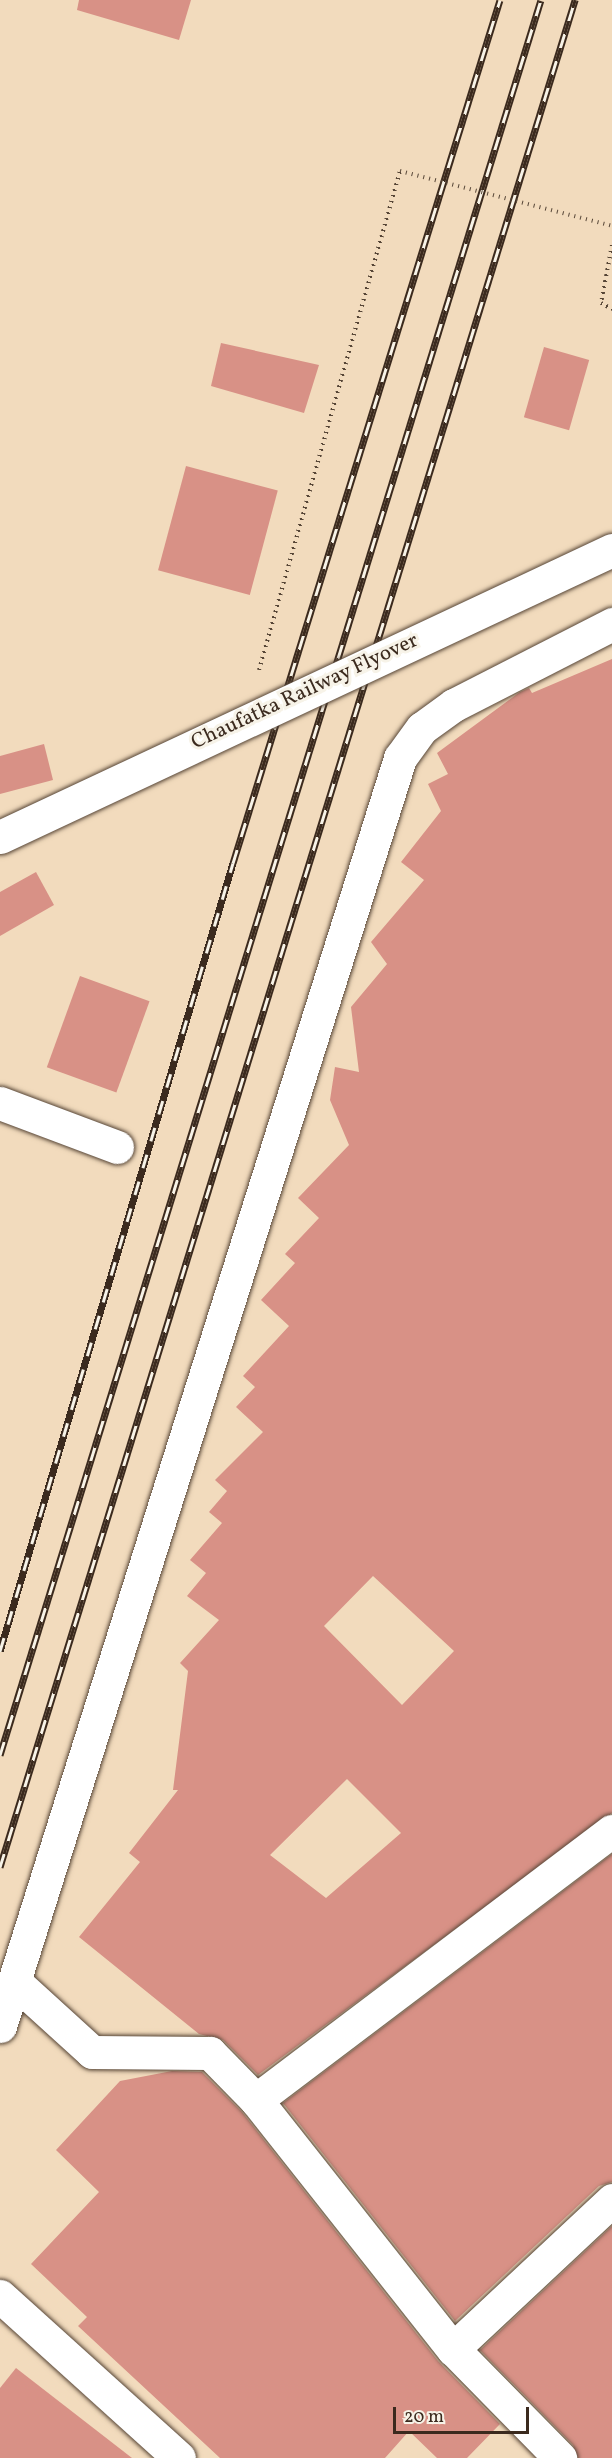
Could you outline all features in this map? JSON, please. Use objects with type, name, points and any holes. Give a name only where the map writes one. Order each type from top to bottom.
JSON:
[{"type":"street","name":"Chaufatka Railway Flyover","points":[[0,837],[612,550]]},
{"type":"street","points":[[0,2026],[400,758],[422,728],[454,705],[612,624]]},
{"type":"street","points":[[0,1103],[117,1147]]},
{"type":"street","points":[[256,2100],[612,1831]]},
{"type":"street","points":[[14,1981],[92,2052],[210,2053],[256,2100],[453,2349],[560,2458]]},
{"type":"street","points":[[453,2349],[612,2200]]},
{"type":"street","points":[[0,2296],[179,2458]]},
{"type":"path","points":[[256,680],[400,171],[612,226]]},
{"type":"path","points":[[612,245],[601,303],[612,309]]},
{"type":"building","points":[[79,0],[191,0],[179,40],[77,10]]},
{"type":"building","points":[[221,343],[319,365],[304,413],[211,386]]},
{"type":"building","points":[[544,347],[589,360],[569,430],[524,417]]},
{"type":"building","points":[[186,466],[278,491],[250,595],[158,570]]},
{"type":"building","points":[[612,659],[612,1813],[258,2075],[223,2040],[199,2034],[79,1937],[140,1862],[129,1853],[178,1790],[173,1790],[188,1671],[180,1663],[219,1620],[187,1596],[206,1573],[190,1560],[222,1523],[209,1512],[227,1491],[215,1480],[263,1432],[236,1407],[255,1387],[243,1376],[289,1326],[261,1300],[295,1263],[285,1254],[319,1218],[298,1198],[349,1145],[330,1100],[335,1067],[359,1072],[351,1007],[387,964],[371,942],[424,880],[401,862],[441,811],[428,784],[448,774],[437,753],[520,692],[529,688],[532,693]],"holes":[[[373,1576],[454,1651],[402,1705],[324,1626]],[[347,1779],[401,1833],[326,1898],[270,1855]]]},
{"type":"building","points":[[44,744],[53,780],[0,794],[0,756]]},
{"type":"building","points":[[36,872],[54,905],[0,936],[0,892]]},
{"type":"building","points":[[80,976],[150,1001],[116,1092],[47,1067]]},
{"type":"building","points":[[612,1854],[612,2182],[599,2186],[455,2321],[283,2103]]},
{"type":"building","points":[[172,2071],[202,2072],[242,2112],[438,2361],[500,2424],[467,2458],[437,2458],[409,2431],[385,2458],[220,2458],[78,2326],[87,2317],[31,2264],[99,2192],[56,2150],[120,2081]]},
{"type":"building","points":[[612,2226],[612,2458],[578,2458],[573,2445],[480,2350]]},
{"type":"building","points":[[16,2368],[132,2458],[0,2458],[0,2388]]},
{"type":"railway","points":[[0,1651],[233,863],[500,0]]},
{"type":"railway","points":[[0,1755],[541,0]]},
{"type":"railway","points":[[0,1867],[575,0]]}]
